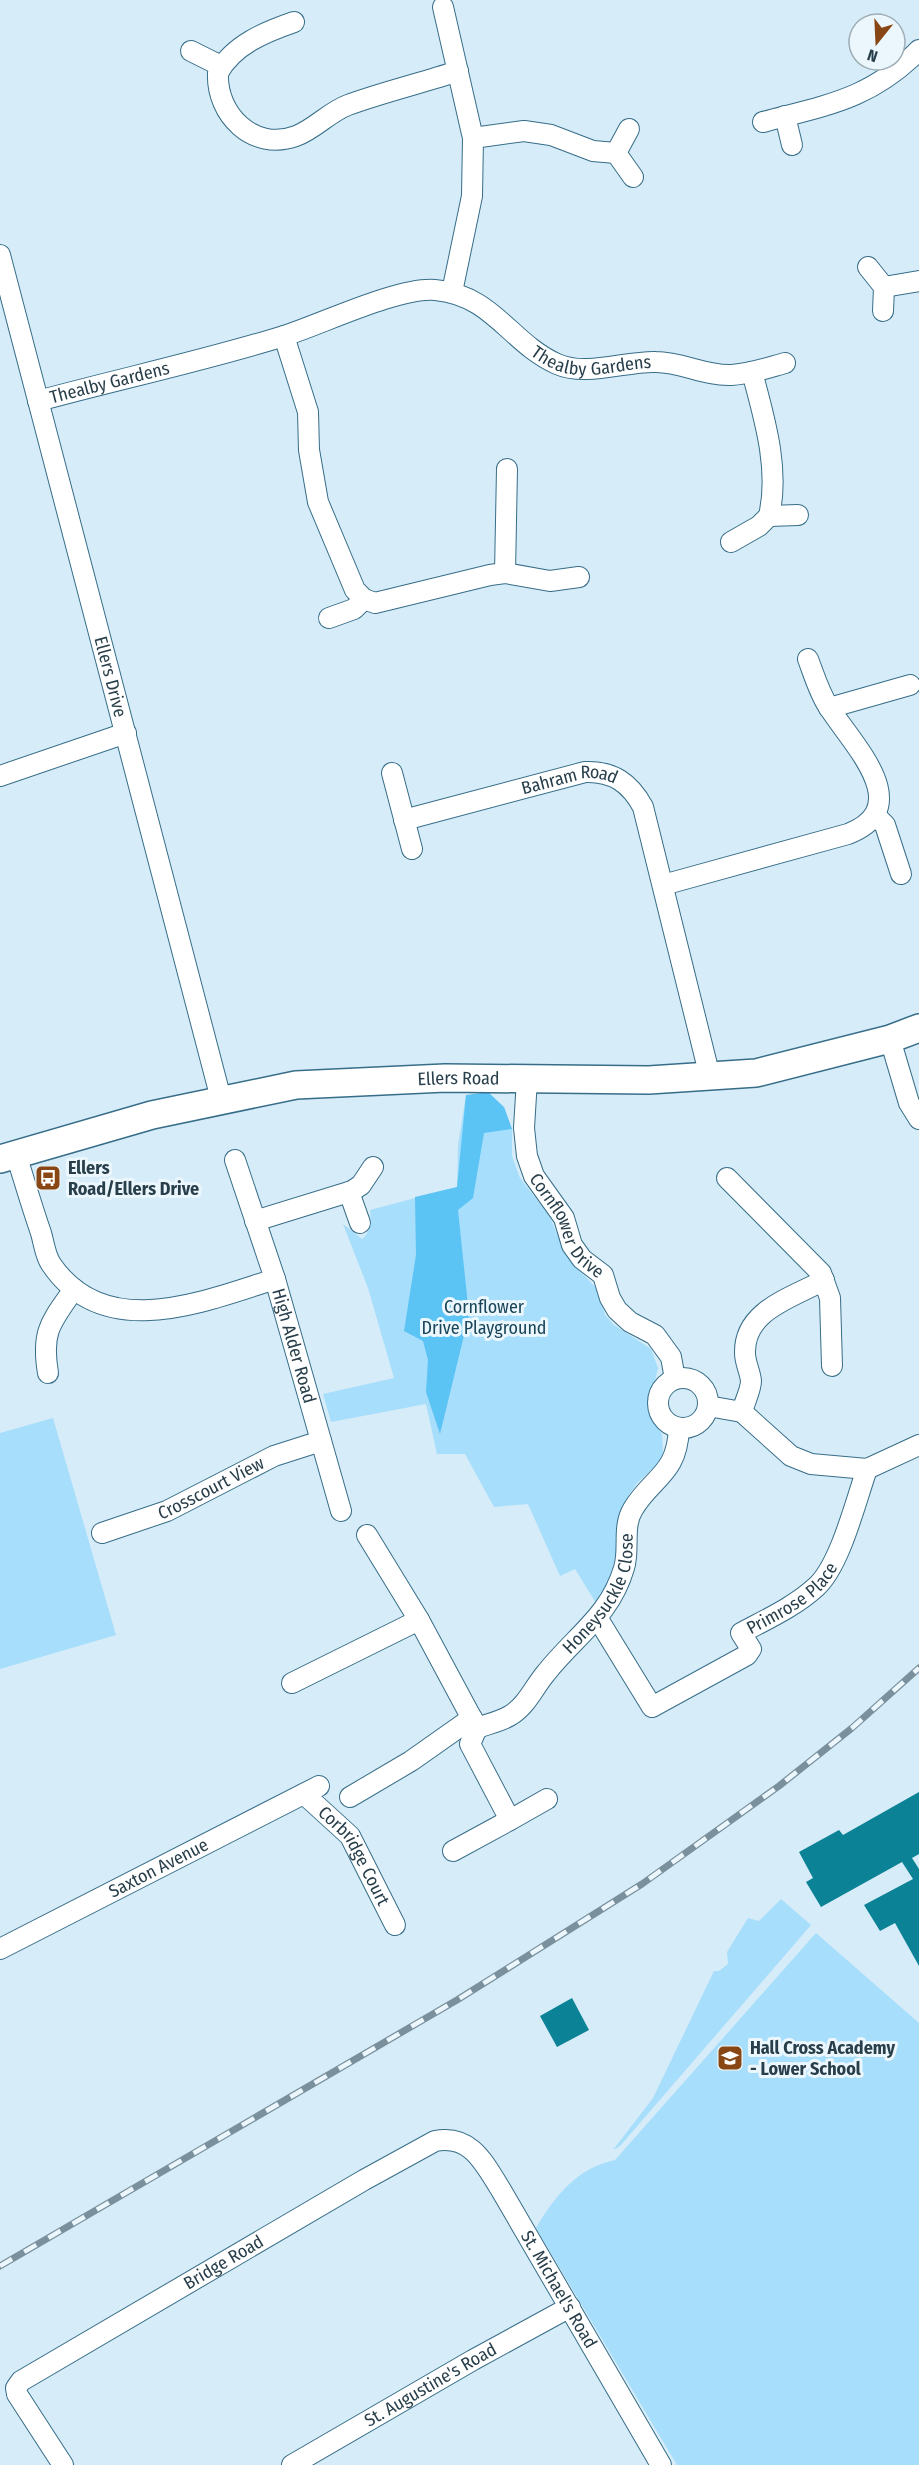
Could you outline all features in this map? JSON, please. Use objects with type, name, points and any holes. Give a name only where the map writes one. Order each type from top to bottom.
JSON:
[{"type":"street","points":[[440,2],[473,138],[472,196],[452,292]]},
{"type":"street","points":[[294,22],[252,40],[232,54],[218,73],[219,97],[234,122],[256,135],[282,140],[297,136],[346,106],[458,71]]},
{"type":"street","points":[[763,122],[852,98],[887,79],[919,50]]},
{"type":"street","points":[[191,51],[221,66]]},
{"type":"street","points":[[785,116],[792,145]]},
{"type":"street","points":[[616,153],[629,129]]},
{"type":"street","points":[[473,138],[524,131],[551,135],[593,151],[616,153],[633,177]]},
{"type":"street","name":"Ellers Drive","points":[[0,255],[221,1099]]},
{"type":"street","points":[[868,267],[884,287],[883,311]]},
{"type":"street","points":[[884,287],[919,280]]},
{"type":"street","name":"Thealby Gardens","points":[[38,400],[284,336],[408,292],[433,289],[452,292],[476,301],[512,329],[535,351],[558,365],[581,368],[657,362],[731,375],[784,363]]},
{"type":"street","points":[[284,336],[308,412],[310,458],[318,502],[355,590],[364,598],[375,603],[505,573],[550,581],[579,577]]},
{"type":"street","points":[[731,542],[769,516],[772,501],[772,476],[764,417],[752,372]]},
{"type":"street","points":[[505,573],[507,469]]},
{"type":"street","points":[[769,516],[798,515]]},
{"type":"street","points":[[329,618],[354,609],[364,598]]},
{"type":"street","points":[[663,885],[848,834],[863,828],[876,816],[879,806],[877,785],[870,765],[820,693],[808,659]]},
{"type":"street","points":[[829,708],[910,685]]},
{"type":"street","points":[[0,776],[126,733]]},
{"type":"street","name":"Bahram Road","points":[[404,820],[585,772],[599,772],[613,776],[635,791],[643,807],[710,1077]]},
{"type":"street","points":[[392,773],[412,849]]},
{"type":"street","points":[[876,816],[885,825],[901,874]]},
{"type":"street","name":"Ellers Road","points":[[8,1156],[152,1115],[296,1085],[356,1081],[710,1077],[756,1073],[890,1039],[919,1028]]},
{"type":"street","points":[[890,1039],[909,1103],[919,1119]]},
{"type":"street","name":"Cornflower Drive","points":[[527,1079],[524,1128],[527,1156],[534,1176],[564,1218],[572,1245],[582,1259],[603,1275],[610,1299],[617,1310],[630,1322],[655,1335],[671,1357],[675,1379]]},
{"type":"street","name":"High Alder Road","points":[[8,1156],[50,1262],[74,1289],[109,1307],[139,1312],[168,1309],[274,1279],[341,1511]]},
{"type":"street","points":[[235,1160],[274,1279]]},
{"type":"street","points":[[255,1221],[349,1192],[361,1185],[373,1167]]},
{"type":"street","points":[[726,1178],[813,1263],[824,1280],[830,1298],[832,1366]]},
{"type":"street","points":[[349,1192],[360,1223]]},
{"type":"street","points":[[742,1412],[751,1381],[745,1359],[745,1340],[749,1327],[758,1316],[824,1280]]},
{"type":"street","points":[[48,1373],[45,1337],[55,1316],[74,1289]]},
{"type":"street","points":[[683,1378],[698,1383],[707,1397],[708,1406],[701,1420],[687,1428],[679,1428],[664,1421],[657,1405],[661,1389],[675,1379],[683,1378]]},
{"type":"street","points":[[708,1406],[742,1412],[791,1456],[811,1464],[867,1468],[919,1445]]},
{"type":"street","name":"Honeysuckle Close","points":[[350,1797],[474,1723],[511,1716],[524,1704],[546,1672],[598,1619],[616,1590],[625,1565],[626,1531],[632,1510],[669,1468],[678,1447],[679,1428]]},
{"type":"street","name":"Crosscourt View","points":[[102,1533],[167,1511],[274,1456],[321,1441]]},
{"type":"street","name":"Primrose Place","points":[[598,1619],[652,1707],[747,1655],[751,1649],[741,1633],[794,1605],[818,1586],[833,1564],[867,1468]]},
{"type":"street","points":[[367,1535],[419,1620],[474,1723],[470,1744],[510,1820]]},
{"type":"street","points":[[292,1683],[419,1620]]},
{"type":"street","name":"Corbridge Court","points":[[312,1790],[350,1836],[395,1925]]},
{"type":"street","name":"Saxton Avenue","points":[[0,1949],[312,1790]]},
{"type":"street","points":[[453,1851],[548,1799]]},
{"type":"street","name":"St. Michael's Road","points":[[435,2141],[456,2140],[476,2151],[661,2465]]},
{"type":"street","name":"Bridge Road","points":[[63,2465],[17,2394],[16,2388],[21,2381],[435,2141]]},
{"type":"street","name":"St. Augustine's Road","points":[[292,2465],[472,2360],[570,2307]]},
{"type":"green space","name":"Cornflower Drive Playground","points":[[466,1095],[504,1107],[512,1129],[512,1156],[520,1178],[550,1217],[566,1256],[598,1290],[605,1315],[614,1325],[651,1349],[658,1368],[650,1403],[653,1420],[662,1434],[661,1461],[637,1483],[627,1498],[621,1513],[616,1554],[606,1591],[596,1603],[575,1569],[560,1576],[528,1504],[494,1507],[465,1454],[437,1454],[426,1404],[331,1422],[323,1394],[394,1378],[368,1288],[343,1224],[362,1239],[369,1230],[370,1210],[457,1187],[458,1145]]},
{"type":"green space","points":[[53,1418],[116,1635],[0,1669],[0,1433]]},
{"type":"green space","points":[[781,1899],[811,1925],[620,2146],[613,2150],[653,2098],[714,1971],[719,1971],[728,1964],[727,1952],[748,1918],[759,1921]]},
{"type":"green space","name":"Hall Cross Academy - Lower School","points":[[816,1933],[919,2023],[919,2465],[677,2465],[536,2228],[568,2185],[589,2170],[615,2160]]},
{"type":"shaded area","points":[[488,1092],[504,1107],[512,1129],[484,1133],[473,1198],[458,1210],[469,1315],[440,1434],[426,1392],[428,1360],[423,1341],[404,1331],[416,1255],[415,1197],[457,1187],[466,1095]]},
{"type":"building","points":[[919,1792],[919,1854],[912,1858],[919,1869],[919,1966],[895,1923],[880,1931],[864,1905],[913,1879],[902,1862],[821,1907],[806,1882],[813,1878],[799,1852],[839,1830],[843,1835]]},
{"type":"building","points":[[572,1998],[589,2030],[557,2047],[540,2016]]},
{"type":"railway","points":[[0,2266],[457,2000],[642,1884],[779,1786],[852,1728],[919,1668]]},
{"type":"place","name":"Ellers Road/Ellers Drive","points":[[48,1178]]},
{"type":"place","name":"Hall Cross Academy - Lower School","points":[[730,2058]]}]
